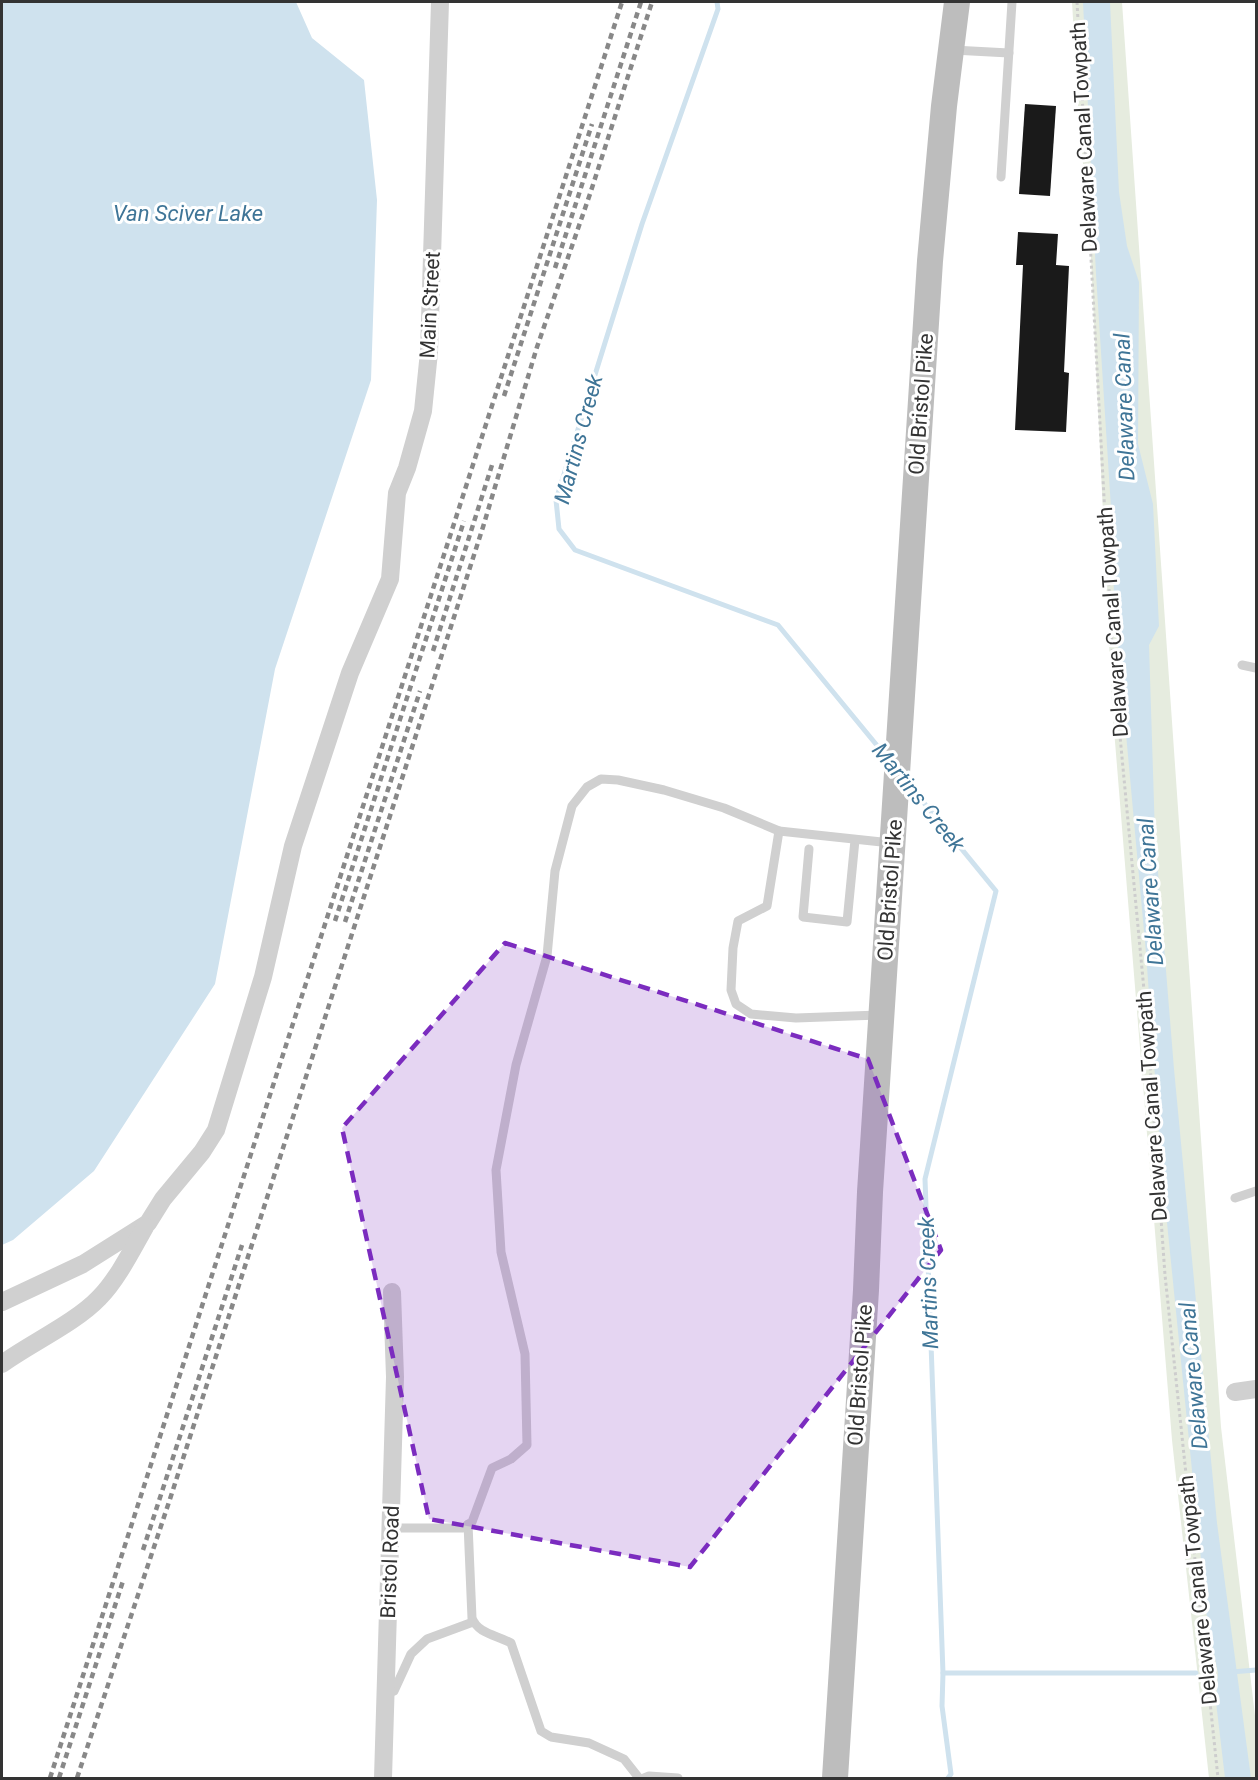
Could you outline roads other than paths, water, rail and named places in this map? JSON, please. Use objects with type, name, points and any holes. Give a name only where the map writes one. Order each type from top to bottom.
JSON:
[{"type":"main road","name":"Old Bristol Pike","points":[[835,1779],[929,272],[957,2]]},
{"type":"street","name":"Main Street","points":[[2,1364],[70,1320],[99,1298],[120,1269],[162,1199],[202,1152],[216,1130],[263,978],[293,846],[350,673],[390,579],[397,493],[407,468],[423,411],[429,352],[440,2]]},
{"type":"street","points":[[2,1302],[83,1264],[148,1223]]},
{"type":"street","name":"Bristol Road","points":[[383,1779],[395,1377],[392,1292]]},
{"type":"street","points":[[1235,1392],[1257,1389]]},
{"type":"lane","points":[[1001,177],[1012,2]]},
{"type":"lane","points":[[951,50],[1009,53]]},
{"type":"lane","points":[[1242,665],[1257,668]]},
{"type":"lane","points":[[391,1528],[463,1528],[472,1521],[492,1468],[511,1459],[526,1445],[525,1354],[501,1252],[496,1170],[516,1065],[547,956],[555,871],[572,806],[578,797],[601,779],[618,780],[664,790],[724,808],[779,831],[893,843]]},
{"type":"lane","points":[[779,831],[767,906],[738,921],[733,948],[730,990],[736,1004],[751,1014],[796,1018],[882,1015]]},
{"type":"lane","points":[[809,849],[804,917],[847,922],[855,840]]},
{"type":"lane","points":[[1236,1198],[1257,1191]]},
{"type":"lane","points":[[468,1524],[473,1622],[481,1630],[511,1643],[541,1731],[551,1737],[589,1743],[624,1759],[639,1779]]},
{"type":"lane","points":[[386,1695],[394,1691],[411,1654],[427,1639],[473,1622]]},
{"type":"lane","points":[[644,1779],[649,1776],[678,1779]]},
{"type":"water","name":"Van Sciver Lake","points":[[2,2],[296,2],[312,38],[364,80],[377,200],[371,380],[275,669],[215,984],[94,1171],[13,1240],[2,1245]]},
{"type":"water","name":"Delaware Canal","points":[[1083,2],[1110,2],[1119,192],[1127,246],[1139,282],[1138,444],[1153,504],[1159,626],[1149,645],[1155,835],[1174,1069],[1217,1523],[1251,1778],[1225,1778],[1216,1702],[1218,1673],[1207,1619],[1162,1173],[1146,953],[1114,602],[1113,539],[1096,274]]},
{"type":"waterway","name":"Martins Creek","points":[[717,2],[718,9],[642,224],[556,500],[559,529],[575,550],[778,625],[889,760]]},
{"type":"waterway","name":"Martins Creek","points":[[906,781],[996,891],[925,1179],[943,1673],[942,1706],[951,1774],[948,1778]]},
{"type":"waterway","points":[[1231,1672],[1256,1670]]},
{"type":"waterway","points":[[943,1673],[1196,1673]]},
{"type":"railway","points":[[50,1778],[622,2]]},
{"type":"railway","points":[[555,268],[641,2]]},
{"type":"railway","points":[[77,1778],[170,1499],[483,527],[537,347],[590,194],[652,2]]},
{"type":"railway","points":[[504,396],[592,124]]},
{"type":"railway","points":[[433,651],[492,465]]},
{"type":"railway","points":[[335,921],[464,521]]},
{"type":"railway","points":[[345,922],[420,691]]},
{"type":"railway","points":[[143,1550],[242,1245]]},
{"type":"railway","points":[[59,1778],[123,1581]]}]
